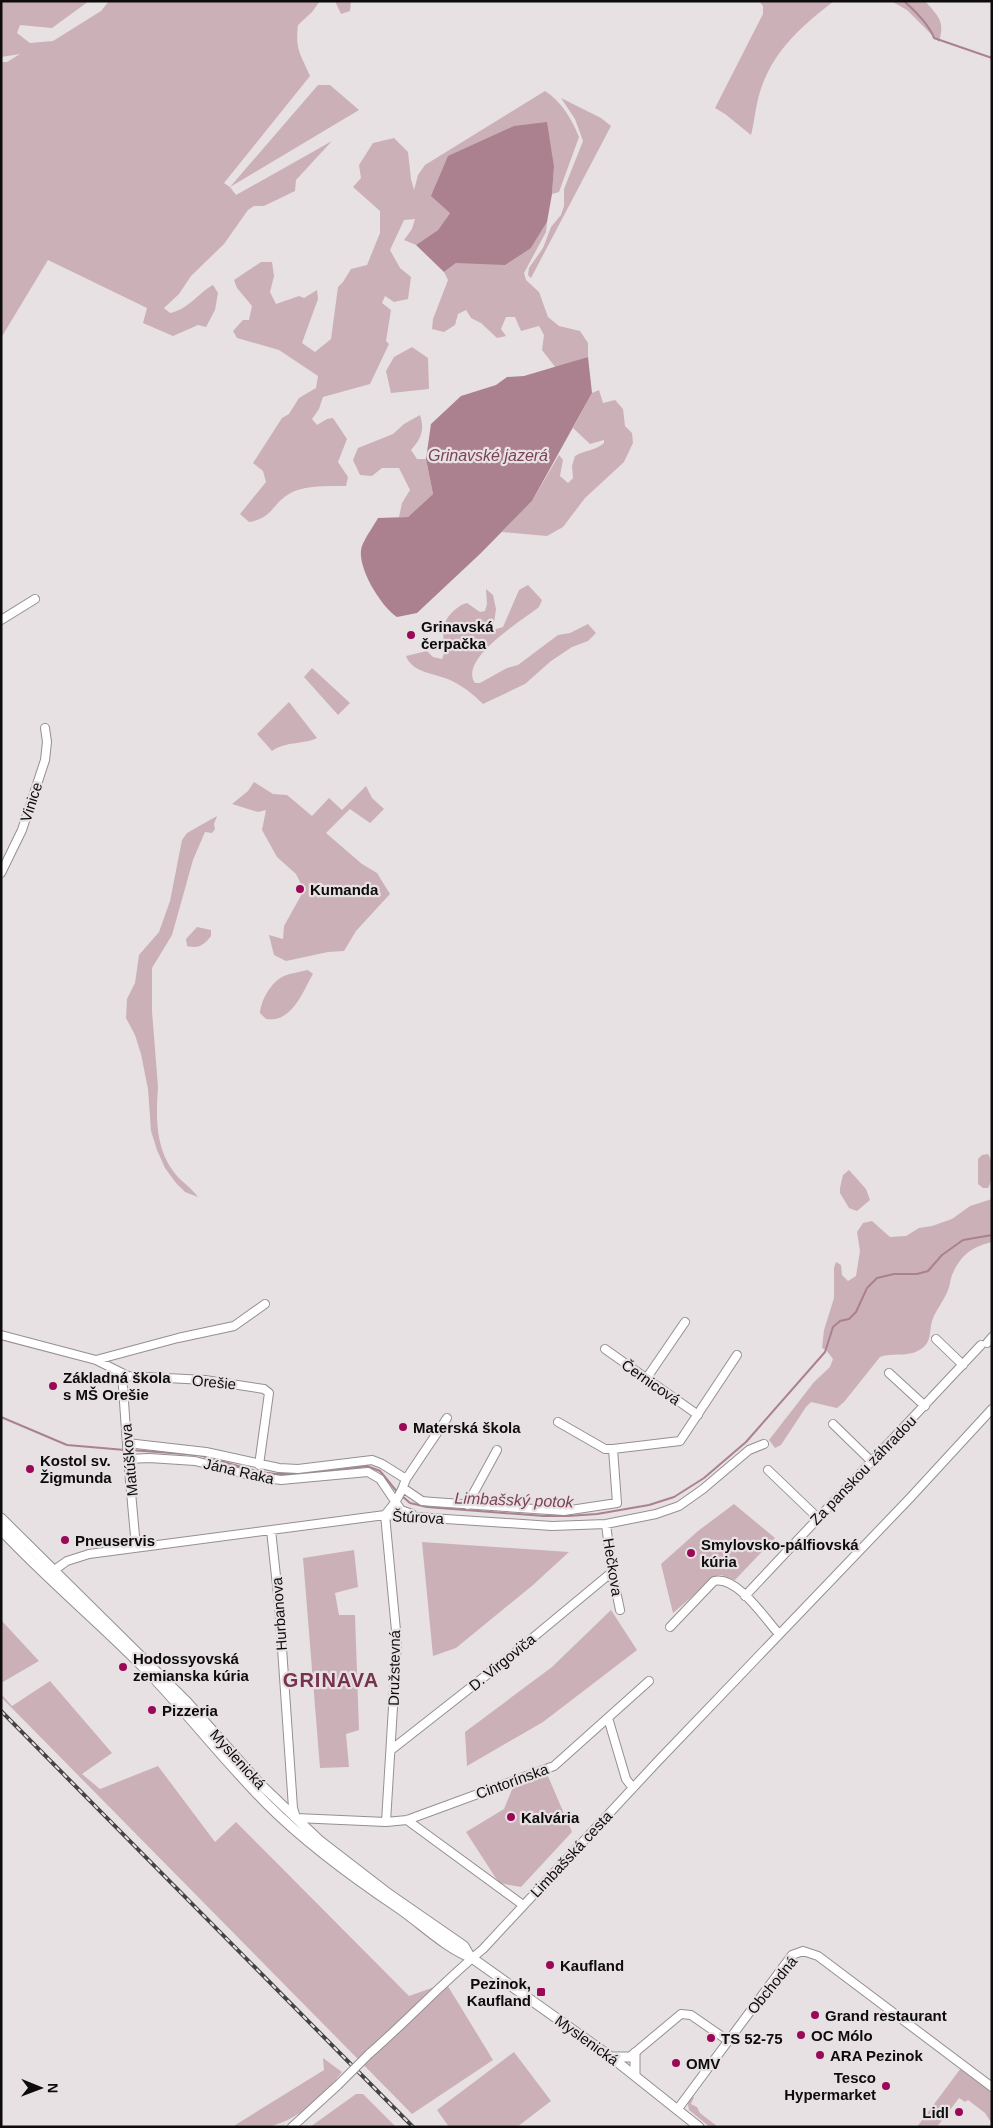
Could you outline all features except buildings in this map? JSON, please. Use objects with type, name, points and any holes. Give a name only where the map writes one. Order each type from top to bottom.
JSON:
[{"type":"main road","name":"Myslenická","points":[[1,1518],[186,1702],[259,1783],[296,1818],[334,1853],[464,1946],[472,1958]]},
{"type":"main road","name":"Myslenická","points":[[1,1530],[139,1664],[272,1808],[347,1874],[398,1908],[459,1953],[472,1958],[611,2057],[699,2127]]},
{"type":"main road","points":[[611,2057],[632,2055],[636,2075]]},
{"type":"street","points":[[1,620],[35,599]]},
{"type":"street","name":"Vinice","points":[[1,873],[22,830],[45,760],[47,742],[45,728]]},
{"type":"street","points":[[96,1360],[178,1338],[234,1326],[265,1304]]},
{"type":"street","points":[[646,1379],[685,1322]]},
{"type":"street","name":"Orešie","points":[[1,1335],[96,1360],[128,1376],[205,1380],[267,1390],[269,1393],[259,1465]]},
{"type":"street","points":[[936,1339],[963,1364]]},
{"type":"street","name":"Za panskou záhradou","points":[[745,1596],[817,1517],[925,1406],[963,1364],[987,1342]]},
{"type":"street","name":"Černicová","points":[[604,1349],[698,1414]]},
{"type":"street","points":[[558,1422],[604,1449],[680,1441],[737,1355]]},
{"type":"street","name":"Matúškova","points":[[122,1373],[136,1548]]},
{"type":"street","points":[[889,1373],[925,1406]]},
{"type":"street","name":"Limbašská cesta","points":[[292,2127],[483,1949],[992,1410]]},
{"type":"street","points":[[385,1515],[403,1488],[406,1479],[447,1418]]},
{"type":"street","points":[[833,1424],[871,1461]]},
{"type":"street","name":"Štúrova","points":[[47,1576],[54,1569],[78,1556],[385,1515],[552,1526],[606,1524],[656,1514],[679,1506],[703,1489],[749,1450],[764,1444]]},
{"type":"street","points":[[127,1445],[206,1452],[279,1468],[298,1468],[372,1460],[406,1479]]},
{"type":"street","points":[[403,1488],[422,1501],[467,1505],[564,1511],[617,1503],[613,1449]]},
{"type":"street","points":[[467,1505],[497,1450]]},
{"type":"street","name":"Jána Raka","points":[[128,1457],[195,1461],[253,1476],[281,1480],[368,1472],[380,1479],[401,1510],[416,1516]]},
{"type":"street","points":[[768,1470],[817,1517]]},
{"type":"street","name":"Družstevná","points":[[385,1515],[397,1641],[386,1822]]},
{"type":"street","name":"Hečkova","points":[[606,1524],[612,1572],[620,1610]]},
{"type":"street","name":"Hurbanova","points":[[271,1530],[279,1604],[292,1808],[296,1818]]},
{"type":"street","name":"D. Virgoviča","points":[[391,1750],[512,1655],[612,1572]]},
{"type":"street","points":[[670,1627],[714,1581],[720,1580],[736,1585],[779,1634]]},
{"type":"street","name":"Cintorínska","points":[[296,1818],[386,1822],[407,1820],[554,1766],[649,1681]]},
{"type":"street","points":[[608,1718],[626,1779],[633,1788]]},
{"type":"street","points":[[407,1820],[524,1904]]},
{"type":"street","name":"Obchodná","points":[[677,2110],[727,2040],[792,1955],[797,1952],[809,1952],[818,1956],[992,2088]]},
{"type":"street","points":[[620,2064],[675,2018],[685,2014],[690,2015],[727,2040]]},
{"type":"shaded area","points":[[1,1],[89,1],[52,28],[20,25],[17,33],[30,43],[53,41],[101,11],[109,1],[320,1],[312,12],[298,25],[298,47],[310,76],[224,183],[236,195],[332,141],[296,180],[295,191],[264,206],[254,206],[248,210],[224,244],[191,276],[179,294],[164,308],[170,313],[177,311],[188,305],[213,285],[218,293],[215,310],[206,327],[198,325],[173,336],[143,323],[147,308],[48,260],[1,338],[1,62],[7,62],[20,54],[1,57]]},
{"type":"shaded area","points":[[335,1],[351,1],[350,11],[341,14]]},
{"type":"shaded area","points":[[759,1],[834,1],[801,28],[775,60],[760,92],[751,135],[715,108],[763,14],[763,6]]},
{"type":"shaded area","points":[[891,1],[925,1],[940,20],[941,35],[939,42],[907,10]]},
{"type":"shaded area","points":[[318,85],[330,85],[359,110],[230,187]]},
{"type":"shaded area","points":[[545,91],[565,111],[579,137],[559,192],[552,194],[554,167],[450,213],[438,230],[416,245],[404,240],[412,229],[415,219],[404,220],[390,250],[400,268],[411,277],[408,299],[394,302],[385,296],[382,303],[391,310],[386,341],[389,344],[370,384],[323,397],[319,409],[312,419],[317,425],[333,418],[347,439],[338,462],[348,477],[346,486],[316,487],[295,491],[283,498],[263,517],[249,522],[240,514],[266,482],[263,471],[253,463],[282,418],[289,414],[299,398],[316,388],[318,376],[279,350],[237,338],[233,331],[243,320],[249,320],[252,306],[237,288],[234,280],[261,262],[272,262],[274,276],[270,292],[276,304],[299,296],[304,298],[317,290],[318,299],[302,343],[315,352],[331,339],[338,287],[351,269],[367,265],[380,233],[380,211],[353,187],[361,178],[359,165],[373,143],[394,138],[408,152],[414,190],[418,175],[425,165]]},
{"type":"shaded area","points":[[561,98],[601,118],[611,126],[531,278],[528,275],[529,268],[543,248],[551,227],[561,215],[564,206],[564,189],[583,141],[575,119]]},
{"type":"shaded area","points":[[547,222],[546,232],[524,273],[526,280],[539,292],[548,317],[559,326],[580,331],[588,343],[588,357],[556,368],[542,350],[544,335],[539,326],[521,331],[515,317],[506,317],[501,329],[506,336],[497,338],[481,323],[471,318],[466,310],[458,314],[455,325],[444,332],[432,329],[433,319],[448,280],[444,272],[456,263],[531,248]]},
{"type":"shaded area","points":[[412,347],[428,358],[429,389],[391,393],[386,371],[394,357]]},
{"type":"shaded area","points":[[599,390],[603,403],[615,400],[623,409],[625,426],[632,433],[633,443],[624,462],[585,498],[563,527],[547,536],[502,532],[532,501],[559,455],[563,460],[560,476],[568,483],[573,478],[572,466],[575,456],[597,448],[604,443],[604,440],[590,444],[573,428],[592,393]]},
{"type":"shaded area","points":[[420,415],[421,434],[411,450],[417,459],[426,459],[433,494],[408,517],[399,517],[402,503],[410,490],[399,468],[382,468],[372,476],[360,475],[353,460],[358,448],[393,434],[404,424]]},
{"type":"shaded area","points":[[528,585],[542,600],[539,607],[507,630],[484,652],[472,673],[475,683],[480,683],[507,668],[518,665],[558,635],[570,633],[588,624],[596,633],[588,641],[572,647],[551,661],[525,684],[483,704],[456,683],[419,670],[409,662],[406,656],[427,651],[433,657],[442,659],[445,649],[443,627],[448,618],[455,610],[467,603],[480,612],[485,611],[487,604],[486,589],[493,595],[496,609],[493,630],[503,627],[519,590]]},
{"type":"shaded area","points":[[312,668],[350,703],[338,715],[304,677]]},
{"type":"shaded area","points":[[289,702],[317,738],[283,746],[272,751],[257,734]]},
{"type":"shaded area","points":[[254,782],[273,794],[287,795],[312,816],[329,798],[342,810],[366,786],[372,798],[384,809],[370,823],[350,809],[326,833],[362,864],[377,873],[390,894],[356,931],[344,951],[328,952],[286,961],[274,955],[269,935],[283,939],[284,926],[304,890],[296,874],[277,857],[262,830],[266,810],[258,812],[232,804],[248,791]]},
{"type":"shaded area","points":[[217,816],[214,824],[215,829],[212,833],[205,832],[193,860],[172,935],[152,968],[152,1011],[158,1087],[157,1120],[160,1141],[167,1161],[173,1171],[198,1197],[185,1192],[176,1183],[165,1168],[157,1150],[151,1131],[148,1089],[141,1054],[135,1035],[126,1018],[127,999],[135,983],[139,955],[159,932],[170,901],[182,840],[187,833]]},
{"type":"shaded area","points":[[197,927],[211,930],[211,936],[201,946],[187,946],[186,939]]},
{"type":"shaded area","points":[[308,970],[313,974],[300,998],[289,1012],[275,1019],[266,1019],[260,1013],[261,1008],[265,997],[275,982],[284,976]]},
{"type":"shaded area","points":[[988,1154],[992,1166],[992,1176],[988,1188],[983,1188],[978,1184],[978,1159],[982,1155]]},
{"type":"shaded area","points":[[849,1170],[866,1189],[870,1200],[857,1211],[849,1208],[840,1193],[843,1175]]},
{"type":"shaded area","points":[[992,1199],[992,1242],[972,1249],[959,1262],[952,1275],[946,1294],[933,1317],[929,1340],[925,1346],[916,1352],[880,1357],[837,1408],[811,1402],[781,1445],[775,1448],[769,1440],[814,1382],[830,1367],[833,1359],[822,1348],[824,1330],[834,1298],[834,1268],[836,1262],[841,1265],[842,1275],[848,1281],[856,1276],[860,1251],[857,1232],[863,1223],[872,1221],[890,1237],[906,1236],[919,1228],[952,1219],[970,1206]]},
{"type":"shaded area","points":[[734,1504],[775,1538],[735,1580],[721,1575],[716,1576],[673,1613],[661,1564],[698,1531]]},
{"type":"shaded area","points":[[422,1542],[569,1552],[533,1585],[456,1648],[433,1656]]},
{"type":"shaded area","points":[[354,1550],[358,1587],[335,1593],[339,1615],[355,1615],[359,1730],[346,1734],[349,1767],[320,1768],[303,1558]]},
{"type":"shaded area","points":[[611,1610],[637,1650],[543,1722],[467,1766],[465,1732],[552,1667]]},
{"type":"shaded area","points":[[1,1620],[39,1661],[1,1683]]},
{"type":"shaded area","points":[[50,1681],[112,1753],[82,1774],[100,1789],[158,1766],[215,1842],[236,1822],[409,1996],[446,1983],[493,2060],[412,2114],[1,1697],[1,1694],[12,1706]]},
{"type":"shaded area","points":[[547,1774],[572,1832],[521,1887],[499,1883],[466,1832],[504,1809],[513,1787]]},
{"type":"shaded area","points":[[514,2052],[551,2101],[517,2127],[449,2127],[437,2110]]},
{"type":"shaded area","points":[[323,2058],[342,2072],[311,2105],[282,2123],[271,2126],[232,2127],[324,2070]]},
{"type":"shaded area","points":[[961,2068],[987,2087],[992,2093],[992,2124],[985,2113],[968,2100],[965,2102],[959,2098],[937,2127],[917,2127]]},
{"type":"shaded area","points":[[356,2094],[363,2094],[396,2127],[310,2127]]},
{"type":"shaded area","points":[[690,2097],[694,2097],[691,2104],[697,2107],[700,2113],[718,2127],[710,2127],[689,2110],[687,2100]]},
{"type":"water","points":[[547,122],[554,167],[552,194],[547,222],[531,248],[505,265],[456,263],[444,272],[416,245],[438,230],[450,213],[431,196],[448,156],[514,126]]},
{"type":"water","name":"Grinavské jazerá","points":[[588,357],[592,393],[532,501],[481,553],[417,613],[397,617],[384,604],[371,585],[362,564],[362,546],[378,518],[408,517],[433,494],[426,459],[431,424],[461,396],[496,385],[507,377],[524,376]]},
{"type":"waterway","points":[[904,1],[917,13],[934,38],[992,58]]},
{"type":"waterway","name":"Limbašský potok","points":[[402,1496],[410,1503],[427,1507],[544,1516],[597,1514],[649,1505],[674,1497],[704,1478],[746,1442],[825,1352],[833,1327],[840,1321],[849,1319],[856,1312],[867,1288],[877,1278],[894,1274],[917,1274],[928,1271],[942,1255],[963,1240],[992,1235]]},
{"type":"waterway","name":"Limbašský potok","points":[[1,1417],[67,1445],[125,1450]]},
{"type":"waterway","name":"Limbašský potok","points":[[130,1450],[199,1455],[259,1472],[276,1474],[307,1474],[367,1466],[380,1471],[398,1493]]},
{"type":"railway","points":[[1,1711],[413,2127]]},
{"type":"place","name":"Grinavská čerpačka","points":[[411,635]]},
{"type":"place","name":"Kumanda","points":[[300,889]]},
{"type":"place","name":"Základná škola s MŠ Orešie","points":[[53,1386]]},
{"type":"place","name":"Materská škola","points":[[403,1427]]},
{"type":"place","name":"Kostol sv. Žigmunda","points":[[30,1469]]},
{"type":"place","name":"Pneuservis","points":[[65,1540]]},
{"type":"place","name":"Smylovsko-pálfiovská kúria","points":[[691,1553]]},
{"type":"place","name":"Hodossyovská zemianska kúria","points":[[123,1667]]},
{"type":"place","name":"Pizzeria","points":[[152,1710]]},
{"type":"place","name":"Kalvária","points":[[511,1817]]},
{"type":"place","name":"Kaufland","points":[[550,1965]]},
{"type":"place","name":"Pezinok, Kaufland","points":[[541,1992]]},
{"type":"place","name":"Grand restaurant","points":[[815,2015]]},
{"type":"place","name":"OC Mólo","points":[[801,2035]]},
{"type":"place","name":"TS 52-75","points":[[711,2038]]},
{"type":"place","name":"ARA Pezinok","points":[[820,2055]]},
{"type":"place","name":"OMV","points":[[676,2063]]},
{"type":"place","name":"Tesco Hypermarket","points":[[886,2086]]},
{"type":"place","name":"Lidl","points":[[959,2112]]},
{"type":"district","name":"GRINAVA","points":[[331,1680]]}]
